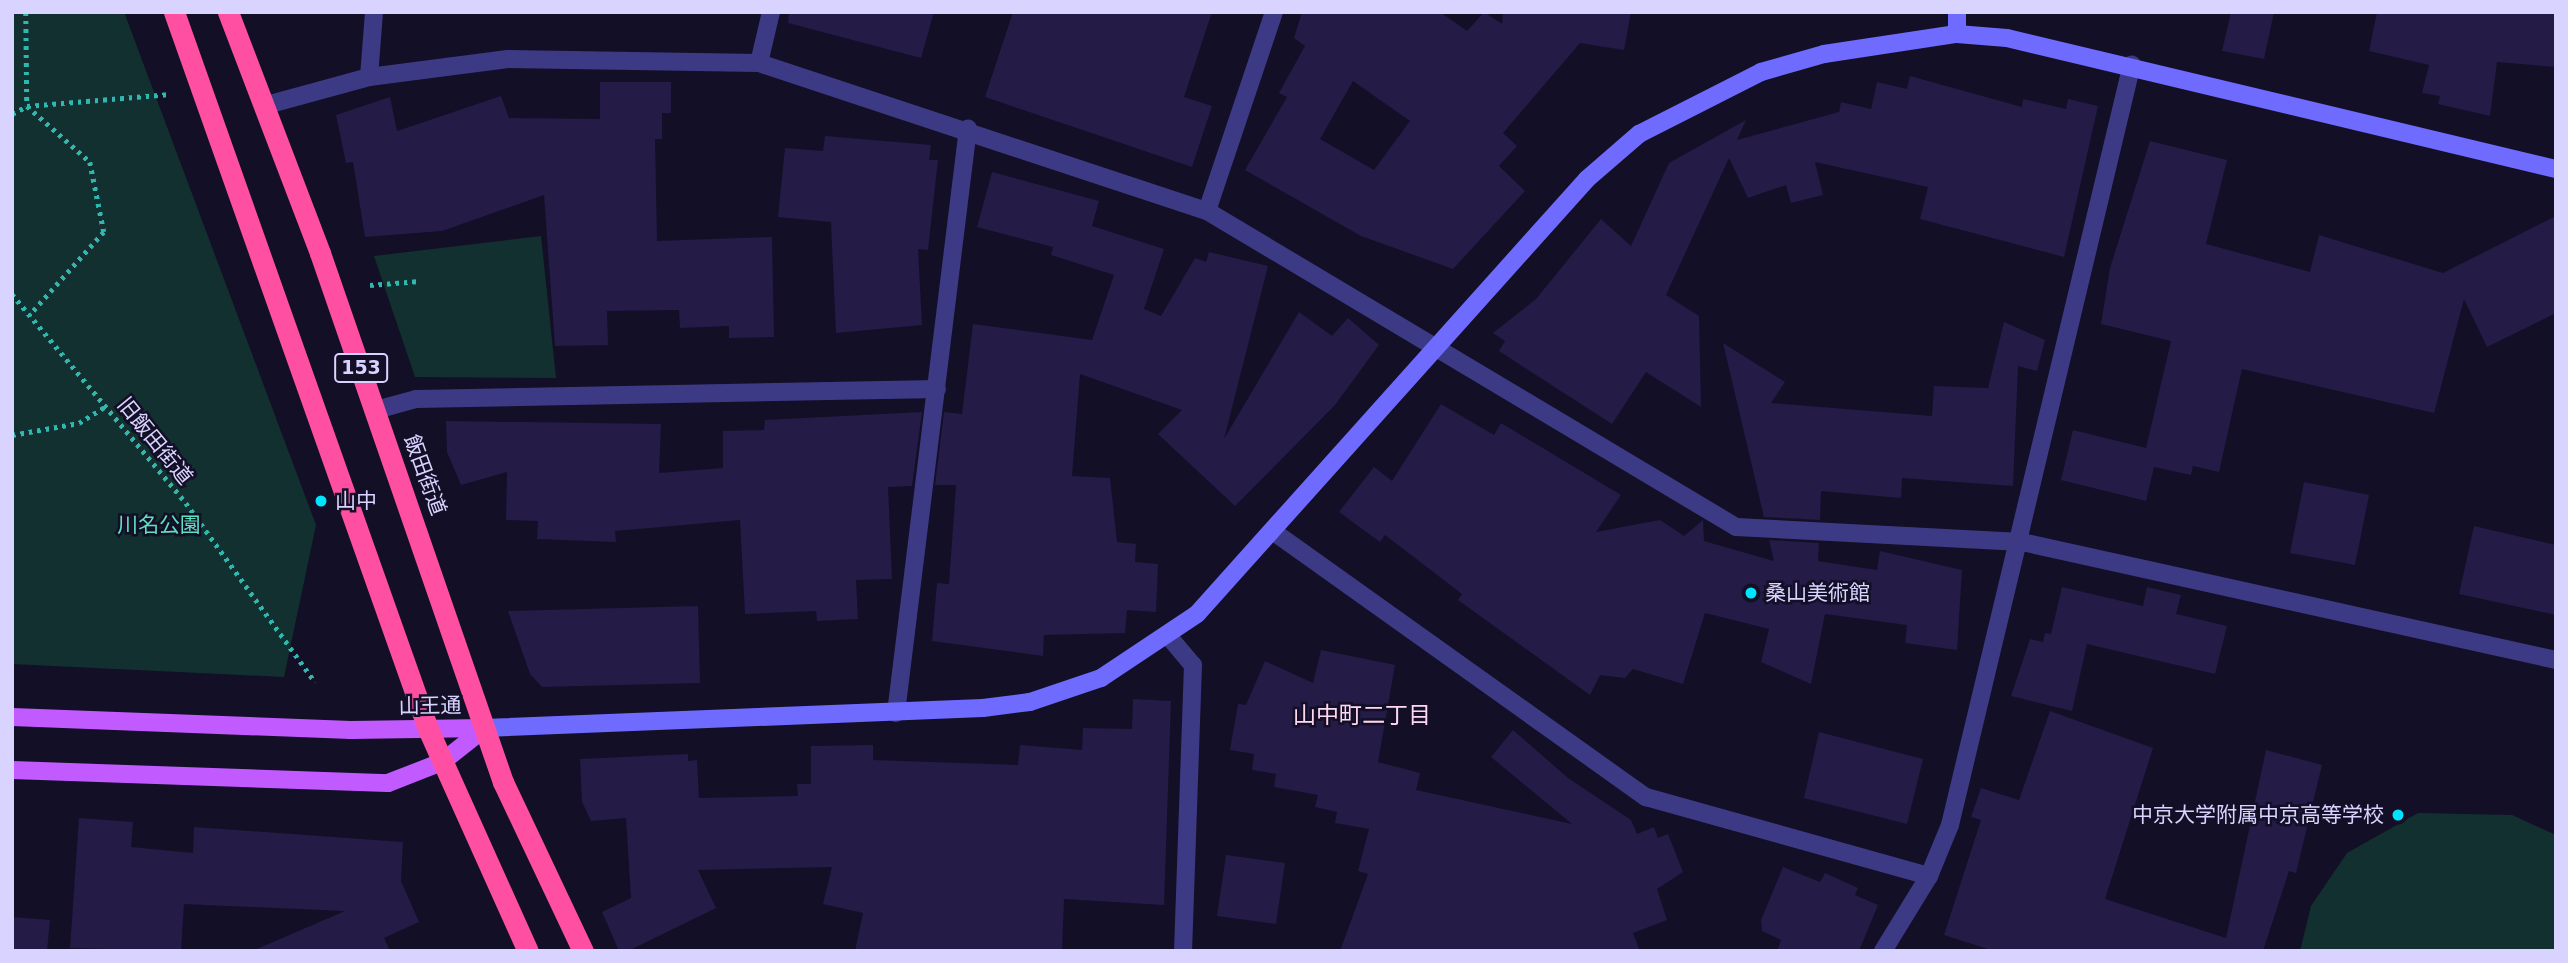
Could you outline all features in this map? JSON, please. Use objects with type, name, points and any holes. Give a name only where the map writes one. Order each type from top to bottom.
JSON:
[{"type":"highway","name":"153","points":[[174,12],[428,729],[528,951]]},
{"type":"highway","name":"飯田街道","points":[[228,12],[376,410],[515,810],[583,951]]},
{"type":"main road","name":"山王通","points":[[12,717],[428,729],[485,728]]},
{"type":"main road","name":"山王通","points":[[12,770],[327,786],[388,783],[442,762],[485,728]]},
{"type":"street","points":[[369,77],[374,12]]},
{"type":"street","points":[[759,63],[771,12]]},
{"type":"street","points":[[1207,211],[1274,12]]},
{"type":"street","points":[[1957,12],[1957,34]]},
{"type":"street","points":[[485,728],[983,708],[1067,692],[1170,638],[1273,532],[1434,346],[1587,179],[1639,134],[1761,72],[1824,54],[1957,34],[2132,64],[2556,169]]},
{"type":"street","points":[[263,106],[369,77],[508,59],[759,63],[968,128],[1207,211],[1736,527],[2022,542],[2556,660]]},
{"type":"street","points":[[1883,951],[1929,876],[1950,825],[2022,542],[2132,64]]},
{"type":"street","points":[[895,713],[968,128]]},
{"type":"street","points":[[376,410],[416,399],[937,388]]},
{"type":"street","points":[[1273,532],[1646,797],[1929,876]]},
{"type":"street","points":[[1170,638],[1193,666],[1183,951]]},
{"type":"path","points":[[26,12],[27,106],[90,162],[104,232],[30,315]]},
{"type":"path","points":[[12,114],[27,106],[170,94]]},
{"type":"path","points":[[370,285],[420,281]]},
{"type":"path","name":"旧飯田街道","points":[[12,294],[186,503],[315,682]]},
{"type":"path","points":[[12,435],[79,423],[106,406]]},
{"type":"green space","name":"川名公園","points":[[12,12],[124,12],[316,525],[284,677],[12,664]]},
{"type":"green space","points":[[541,236],[556,378],[415,377],[374,256]]},
{"type":"green space","points":[[2418,813],[2512,815],[2556,835],[2556,951],[2300,951],[2311,906],[2347,853]]},
{"type":"building","points":[[789,12],[934,12],[921,58],[788,23]]},
{"type":"building","points":[[1013,12],[1212,12],[1184,97],[1212,106],[1192,167],[985,97]]},
{"type":"building","points":[[1302,12],[1440,12],[1467,31],[1484,12],[1502,24],[1503,12],[1631,12],[1624,50],[1580,43],[1503,133],[1517,146],[1499,166],[1525,191],[1453,269],[1361,236],[1245,170],[1287,97],[1279,93],[1305,46],[1294,38]],"holes":[[[1353,81],[1410,121],[1374,170],[1320,139]]]},
{"type":"building","points":[[2231,12],[2274,12],[2264,59],[2222,51]]},
{"type":"building","points":[[2377,12],[2556,12],[2556,67],[2497,62],[2490,116],[2438,104],[2440,96],[2422,93],[2429,65],[2369,51]]},
{"type":"building","points":[[1910,76],[2022,107],[2023,99],[2066,109],[2068,99],[2098,106],[2064,257],[1920,219],[1928,187],[1815,162],[1823,195],[1791,203],[1786,185],[1748,198],[1729,158],[1666,295],[1699,316],[1701,407],[1646,372],[1612,424],[1499,351],[1505,341],[1493,333],[1536,299],[1601,219],[1631,246],[1669,163],[1746,120],[1737,140],[1839,112],[1841,102],[1871,109],[1877,82],[1907,89]]},
{"type":"building","points":[[600,82],[671,82],[671,113],[662,113],[662,139],[655,139],[657,241],[772,237],[774,337],[729,338],[729,326],[680,328],[679,310],[607,311],[608,345],[555,346],[544,195],[442,231],[365,237],[353,162],[346,163],[336,115],[390,97],[397,131],[501,96],[509,118],[600,119]]},
{"type":"building","points":[[825,136],[931,145],[929,160],[938,160],[928,250],[918,249],[922,325],[836,333],[831,222],[778,217],[785,148],[823,151]]},
{"type":"building","points":[[2150,141],[2227,160],[2206,244],[2310,272],[2319,235],[2443,273],[2556,216],[2556,313],[2487,347],[2464,299],[2434,413],[2242,369],[2219,472],[2193,466],[2191,475],[2154,467],[2146,501],[2061,480],[2073,430],[2146,448],[2171,341],[2101,324],[2110,268]]},
{"type":"building","points":[[992,172],[1099,201],[1092,226],[1164,249],[1144,309],[1161,316],[1195,258],[1206,262],[1209,252],[1268,266],[1224,439],[1299,312],[1332,336],[1348,318],[1379,345],[1335,405],[1235,506],[1158,434],[1182,410],[1080,374],[1072,476],[1110,478],[1117,542],[1136,544],[1135,562],[1158,564],[1156,612],[1127,610],[1125,633],[1044,635],[1043,656],[932,641],[937,583],[949,584],[956,485],[935,485],[944,412],[962,414],[973,324],[1092,340],[1114,275],[1051,255],[1053,247],[977,227]]},
{"type":"building","points":[[2004,322],[2045,340],[2037,371],[2018,366],[2013,486],[1902,478],[1901,498],[1821,491],[1820,520],[1764,517],[1723,343],[1785,382],[1771,403],[1932,416],[1934,386],[1988,388]]},
{"type":"building","points":[[1441,404],[1494,435],[1501,423],[1621,495],[1596,532],[1660,520],[1684,536],[1703,520],[1704,541],[1774,561],[1769,540],[1819,543],[1818,561],[1877,570],[1880,551],[1962,570],[1957,650],[1905,643],[1907,625],[1825,614],[1811,684],[1761,662],[1769,629],[1705,613],[1683,684],[1633,669],[1625,678],[1600,675],[1590,695],[1458,600],[1462,594],[1385,535],[1380,542],[1339,512],[1374,467],[1392,481]]},
{"type":"building","points":[[922,412],[912,486],[888,487],[892,579],[856,580],[858,619],[817,621],[816,611],[745,614],[740,520],[615,531],[616,542],[537,539],[538,521],[506,520],[507,472],[461,485],[447,452],[446,421],[661,424],[659,473],[723,468],[723,431],[764,430],[765,420]]},
{"type":"building","points":[[2304,482],[2369,495],[2355,565],[2290,553]]},
{"type":"building","points":[[2474,526],[2556,545],[2556,615],[2459,594]]},
{"type":"building","points":[[2062,587],[2143,606],[2147,587],[2181,595],[2176,614],[2227,626],[2215,674],[2087,644],[2072,711],[2011,696],[2030,639],[2043,642],[2045,633],[2051,634]]},
{"type":"building","points":[[698,606],[700,683],[542,687],[530,674],[508,611]]},
{"type":"building","points":[[1321,650],[1395,665],[1378,762],[1420,773],[1416,790],[1572,824],[1491,757],[1513,730],[1568,778],[1631,820],[1637,834],[1654,827],[1658,838],[1668,834],[1683,872],[1657,889],[1667,920],[1633,933],[1640,951],[1340,951],[1368,874],[1358,871],[1369,829],[1335,823],[1337,812],[1315,807],[1318,795],[1274,787],[1276,774],[1252,770],[1254,754],[1230,750],[1238,704],[1246,705],[1265,661],[1313,683]]},
{"type":"building","points":[[1133,699],[1171,701],[1164,905],[1064,899],[1062,951],[855,951],[863,913],[823,904],[832,867],[698,870],[716,908],[628,951],[619,951],[602,912],[631,898],[626,818],[591,821],[582,802],[580,759],[688,754],[688,761],[697,760],[699,798],[798,796],[797,784],[811,784],[811,746],[873,745],[873,760],[1018,765],[1020,745],[1082,750],[1083,728],[1132,729]]},
{"type":"building","points":[[2050,711],[2153,748],[2105,899],[2226,938],[2266,750],[2322,765],[2296,873],[2289,871],[2263,951],[1994,951],[1944,935],[1981,820],[1971,817],[1981,788],[2019,800]]},
{"type":"building","points":[[1819,732],[1923,759],[1907,824],[1804,798]]},
{"type":"building","points":[[79,818],[133,822],[131,847],[193,853],[194,827],[403,842],[401,881],[419,922],[384,938],[390,951],[252,951],[345,911],[184,904],[181,951],[70,948]]},
{"type":"building","points":[[1226,855],[1285,863],[1276,924],[1217,916]]},
{"type":"building","points":[[1783,867],[1820,882],[1825,873],[1858,888],[1855,895],[1878,905],[1859,951],[1777,951],[1781,940],[1762,931],[1761,920]]},
{"type":"building","points":[[12,917],[50,920],[47,951],[12,951]]},
{"type":"place","name":"山中","points":[[321,501]]},
{"type":"place","name":"桑山美術館","points":[[1751,593]]},
{"type":"place","name":"中京大学附属中京高等学校","points":[[2398,815]]},
{"type":"district","name":"山中町二丁目","points":[[1362,715]]}]
